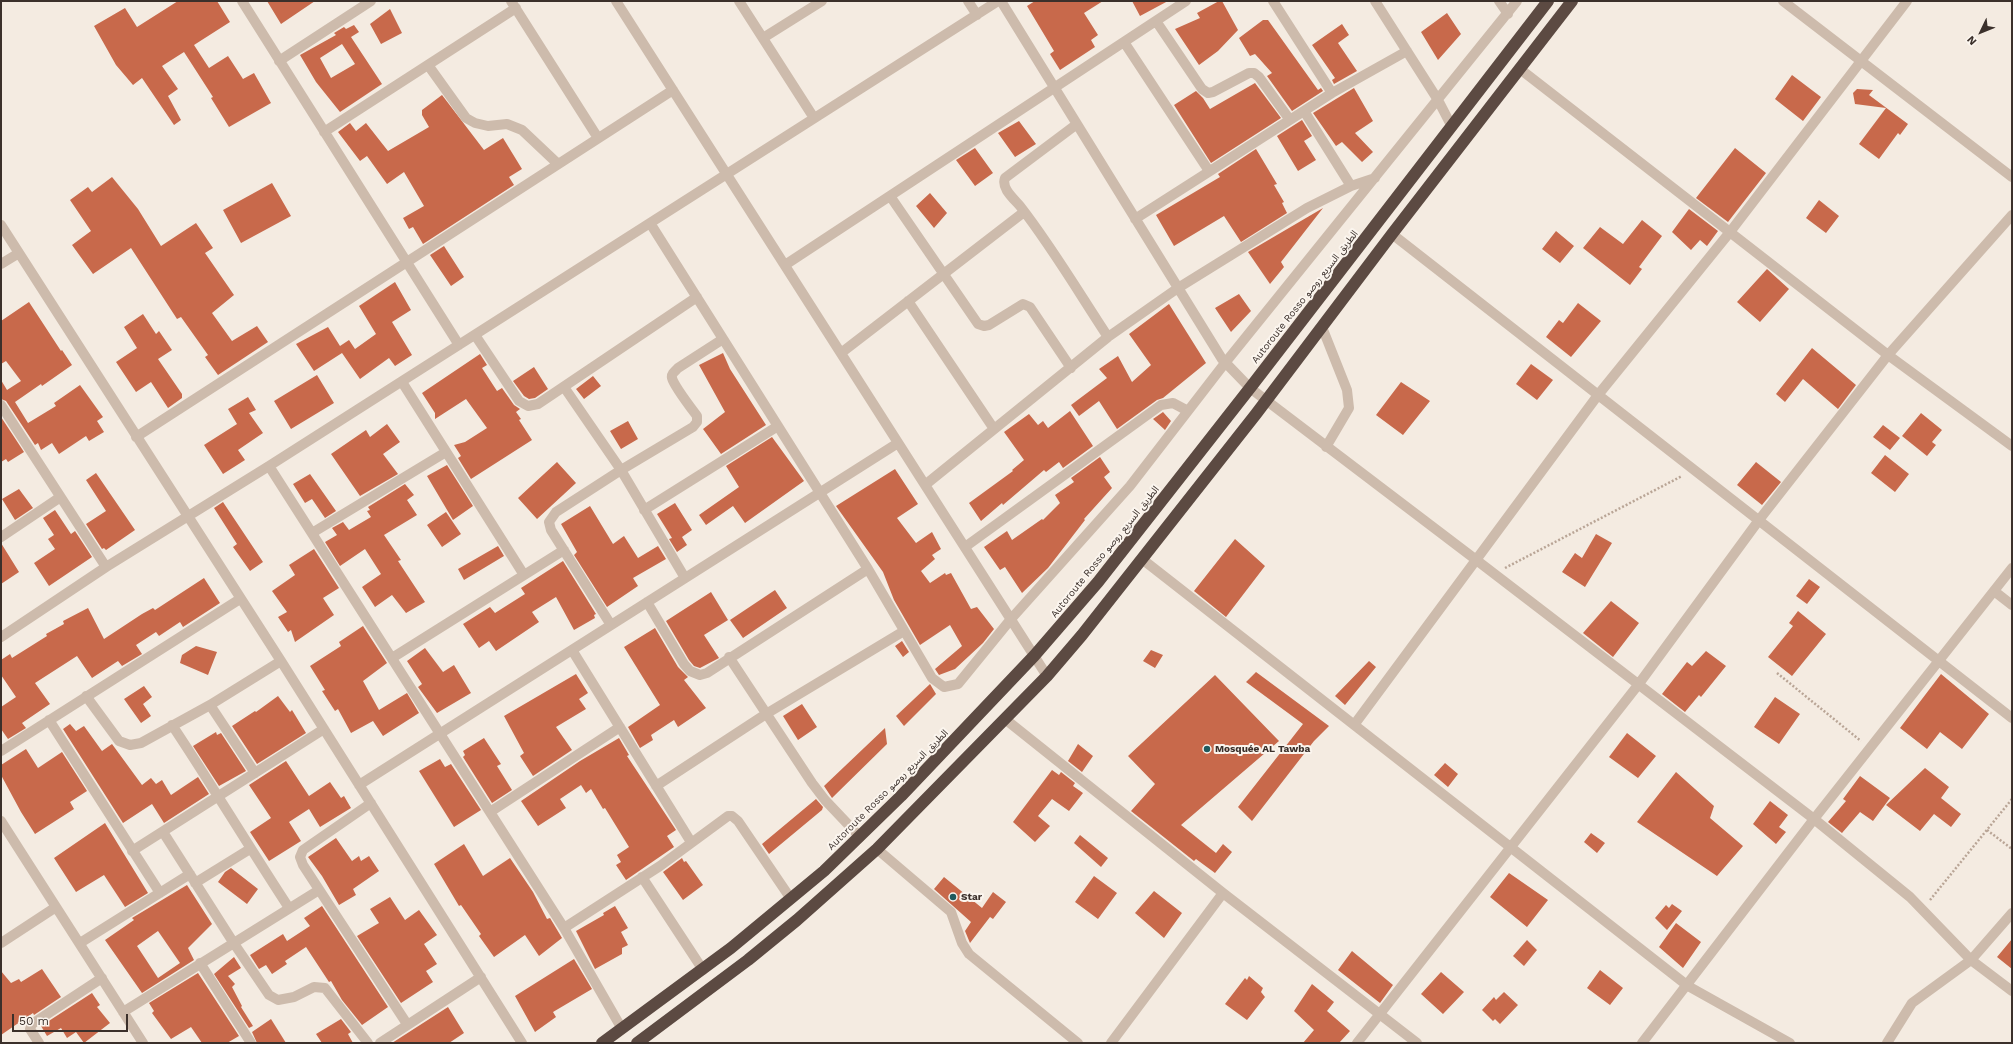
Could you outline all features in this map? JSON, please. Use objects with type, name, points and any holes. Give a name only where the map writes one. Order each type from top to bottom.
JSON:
[{"type":"highway","name":"Autoroute Rosso الطريق السريع روصو","points":[[602,1043],[703,970],[791,899],[860,837],[907,791],[1034,656],[1098,582],[1250,388],[1548,1]]},
{"type":"highway","points":[[637,1043],[755,955],[878,849],[1047,676],[1142,559],[1266,401],[1392,234],[1572,1]]},
{"type":"street","points":[[242,1],[459,345]]},
{"type":"street","points":[[279,61],[371,1]]},
{"type":"street","points":[[616,1],[1047,676]]},
{"type":"street","points":[[739,1],[814,118]]},
{"type":"street","points":[[762,38],[822,1]]},
{"type":"street","points":[[968,1],[977,15]]},
{"type":"street","points":[[1,637],[106,567],[402,382],[726,174],[1000,1],[1225,363],[1250,388],[1494,573],[1814,820],[1910,897],[1971,960],[2012,990]]},
{"type":"street","points":[[785,265],[1186,1]]},
{"type":"street","points":[[1274,1],[1332,93]]},
{"type":"street","points":[[1375,1],[1438,100],[1452,127]]},
{"type":"street","points":[[1499,1],[1508,14]]},
{"type":"street","points":[[650,223],[868,569],[932,678],[944,687],[951,686],[958,684],[1011,619],[1130,486],[1225,363],[1517,1]]},
{"type":"street","points":[[1783,1],[2012,177]]},
{"type":"street","points":[[1354,725],[1475,559],[1598,395],[1730,232],[1907,1]]},
{"type":"street","points":[[324,132],[428,65],[513,5],[598,138]]},
{"type":"street","points":[[1156,21],[1202,89],[1208,93],[1213,92],[1249,73],[1254,73],[1259,77],[1290,120]]},
{"type":"street","points":[[1124,42],[1209,171]]},
{"type":"street","points":[[1135,219],[1332,93],[1407,51]]},
{"type":"street","points":[[428,65],[466,118],[474,124],[488,126],[507,124],[522,130],[558,164]]},
{"type":"street","points":[[1520,69],[1888,355],[2012,446]]},
{"type":"street","points":[[136,437],[673,90]]},
{"type":"street","points":[[1304,111],[1351,186]]},
{"type":"street","points":[[1077,124],[1005,178],[1004,182],[1005,187],[1024,212],[1108,337]]},
{"type":"street","points":[[925,485],[1108,337],[1178,288],[1307,208],[1351,186],[1375,178]]},
{"type":"street","points":[[890,196],[978,324],[984,326],[989,325],[1023,304],[1030,308],[1071,368]]},
{"type":"street","points":[[841,353],[1024,212]]},
{"type":"street","points":[[1357,1043],[1638,685],[1758,520],[1888,355],[2012,215]]},
{"type":"street","points":[[1,225],[281,661],[522,1043]]},
{"type":"street","points":[[1392,234],[2012,718]]},
{"type":"street","points":[[1,264],[19,253]]},
{"type":"street","points":[[475,335],[519,401],[528,406],[538,404],[697,297]]},
{"type":"street","points":[[908,301],[994,429]]},
{"type":"street","points":[[1322,327],[1347,390],[1349,408],[1326,446]]},
{"type":"street","points":[[611,625],[551,530],[549,522],[551,518],[621,470],[693,426],[697,422],[697,416],[675,384],[672,378],[672,373],[723,339]]},
{"type":"street","points":[[402,382],[524,575]]},
{"type":"street","points":[[564,387],[621,470],[685,578]]},
{"type":"street","points":[[965,547],[1161,404],[1173,403],[1188,411]]},
{"type":"street","points":[[1,405],[106,567]]},
{"type":"street","points":[[644,510],[778,426]]},
{"type":"street","points":[[359,785],[898,443]]},
{"type":"street","points":[[312,533],[446,452]]},
{"type":"street","points":[[269,466],[564,928],[622,1029]]},
{"type":"street","points":[[1,537],[60,498]]},
{"type":"street","points":[[392,658],[564,550]]},
{"type":"street","points":[[1142,559],[1688,986],[1790,1043]]},
{"type":"street","points":[[1642,1043],[1688,986],[1870,748],[2012,568]]},
{"type":"street","points":[[647,602],[684,664],[690,671],[700,675],[707,673],[729,657],[868,569]]},
{"type":"street","points":[[1994,591],[2012,605]]},
{"type":"street","points":[[1,751],[240,599]]},
{"type":"street","points":[[656,786],[766,714],[904,631]]},
{"type":"street","points":[[572,650],[691,842]]},
{"type":"street","points":[[729,657],[812,783],[825,800],[860,837]]},
{"type":"street","points":[[86,696],[119,741],[130,745],[141,743],[172,724],[210,705],[281,661]]},
{"type":"street","points":[[210,705],[255,773]]},
{"type":"street","points":[[1005,719],[1223,893],[1417,1043]]},
{"type":"street","points":[[49,720],[160,893]]},
{"type":"street","points":[[172,724],[219,796],[250,849],[289,908]]},
{"type":"street","points":[[490,812],[620,727]]},
{"type":"street","points":[[132,851],[324,729]]},
{"type":"street","points":[[371,803],[303,850],[300,857],[303,865],[319,890],[407,1024]]},
{"type":"street","points":[[564,928],[642,878],[722,819],[732,816],[791,899]]},
{"type":"street","points":[[1,821],[144,1043]]},
{"type":"street","points":[[163,832],[233,942],[269,995],[278,1000],[294,997],[314,987],[325,988],[368,1043]]},
{"type":"street","points":[[80,943],[160,893],[250,849]]},
{"type":"street","points":[[878,849],[952,912],[962,943],[969,954],[1078,1043]]},
{"type":"street","points":[[642,878],[703,970]]},
{"type":"street","points":[[123,1012],[233,942],[319,890]]},
{"type":"street","points":[[1111,1043],[1223,893]]},
{"type":"street","points":[[1,943],[56,907]]},
{"type":"street","points":[[1887,1043],[1912,1003],[1971,960],[2012,913]]},
{"type":"street","points":[[200,963],[251,1043]]},
{"type":"street","points":[[39,1043],[30,1029],[32,1024],[102,978]]},
{"type":"street","points":[[380,1043],[407,1024],[480,978]]},
{"type":"path","points":[[1494,573],[1693,470]]},
{"type":"path","points":[[1777,673],[1870,748]]},
{"type":"path","points":[[1922,910],[2012,799]]},
{"type":"path","points":[[1987,830],[2012,849]]},
{"type":"building","points":[[178,1],[217,1],[230,22],[194,45],[209,68],[228,56],[243,79],[254,73],[271,103],[229,127],[211,98],[213,97],[184,52],[162,66],[178,89],[168,96],[181,120],[174,125],[142,78],[133,85],[116,65],[94,26],[125,8],[137,27]]},
{"type":"building","points":[[267,1],[315,1],[281,24]]},
{"type":"building","points":[[1035,1],[1103,1],[1084,13],[1098,35],[1091,40],[1095,47],[1060,70],[1050,54],[1054,51],[1027,6]]},
{"type":"building","points":[[1132,1],[1168,1],[1140,16]]},
{"type":"building","points":[[1219,1],[1222,1],[1238,30],[1218,51],[1199,65],[1175,29],[1200,18],[1197,13]]},
{"type":"building","points":[[390,9],[402,33],[381,44],[370,24]]},
{"type":"building","points":[[1447,13],[1461,34],[1438,60],[1421,32]]},
{"type":"building","points":[[1263,20],[1268,20],[1318,90],[1321,88],[1323,91],[1292,111],[1267,76],[1272,73],[1255,54],[1250,56],[1239,38]]},
{"type":"building","points":[[1342,24],[1349,35],[1338,43],[1357,71],[1334,84],[1332,80],[1335,78],[1312,45]]},
{"type":"building","points":[[354,25],[359,32],[351,37],[382,84],[340,112],[316,82],[300,55],[336,35],[334,33],[344,27],[346,29]],"holes":[[[342,44],[355,64],[331,78],[320,58]]]},
{"type":"building","points":[[1792,75],[1821,97],[1803,121],[1775,99]]},
{"type":"building","points":[[1255,83],[1281,118],[1211,163],[1174,105],[1196,91],[1203,98],[1210,109]]},
{"type":"building","points":[[1354,88],[1373,121],[1355,133],[1373,152],[1362,162],[1342,142],[1336,146],[1313,113]]},
{"type":"building","points":[[1857,89],[1873,90],[1869,95],[1908,124],[1900,135],[1898,133],[1879,159],[1859,144],[1886,108],[1855,104],[1853,93]]},
{"type":"building","points":[[442,95],[484,150],[503,138],[522,169],[509,177],[514,185],[423,244],[413,227],[409,229],[403,218],[424,206],[404,172],[387,184],[367,156],[360,161],[338,132],[350,123],[356,131],[366,123],[388,151],[429,127],[422,115],[422,110]]},
{"type":"building","points":[[1302,120],[1312,136],[1304,141],[1316,160],[1298,171],[1277,136]]},
{"type":"building","points":[[1019,121],[1036,144],[1015,157],[998,133]]},
{"type":"building","points":[[975,148],[993,173],[975,186],[956,160]]},
{"type":"building","points":[[1735,148],[1766,173],[1728,222],[1696,198]]},
{"type":"building","points":[[1256,149],[1277,184],[1274,185],[1284,202],[1282,203],[1287,213],[1241,242],[1224,216],[1174,246],[1156,215],[1220,177],[1218,174]]},
{"type":"building","points":[[112,177],[138,209],[161,246],[196,223],[213,248],[205,253],[234,295],[212,313],[232,341],[257,326],[268,342],[218,375],[205,357],[208,355],[181,317],[177,319],[131,248],[93,274],[72,245],[91,231],[70,200],[88,187],[92,192]]},
{"type":"building","points":[[272,183],[291,216],[241,243],[223,210]]},
{"type":"building","points":[[930,193],[947,213],[934,228],[916,206]]},
{"type":"building","points":[[1819,200],[1839,216],[1826,233],[1806,218]]},
{"type":"building","points":[[1323,208],[1281,262],[1284,267],[1270,284],[1248,252]]},
{"type":"building","points":[[1689,209],[1718,231],[1707,246],[1700,240],[1691,250],[1672,232]]},
{"type":"building","points":[[1642,220],[1662,236],[1639,267],[1642,269],[1630,285],[1583,248],[1600,227],[1623,244]]},
{"type":"building","points":[[1556,231],[1574,246],[1560,263],[1542,249]]},
{"type":"building","points":[[444,246],[464,277],[451,286],[430,255]]},
{"type":"building","points":[[1767,269],[1789,289],[1760,322],[1737,302]]},
{"type":"building","points":[[395,282],[411,310],[392,322],[412,355],[395,366],[389,358],[360,379],[342,353],[314,371],[296,344],[328,327],[340,346],[349,340],[355,349],[376,334],[359,306]]},
{"type":"building","points":[[1239,294],[1251,311],[1231,332],[1215,308]]},
{"type":"building","points":[[29,302],[72,365],[42,386],[41,384],[15,402],[28,423],[56,406],[54,403],[80,385],[103,417],[97,421],[104,432],[89,441],[86,436],[59,454],[52,443],[41,450],[38,443],[35,445],[6,401],[1,399],[1,380],[7,390],[21,381],[6,361],[1,364],[1,321]]},
{"type":"building","points":[[1578,303],[1601,321],[1571,357],[1546,337],[1559,320],[1563,323]]},
{"type":"building","points":[[1169,304],[1206,363],[1163,398],[1157,400],[1117,429],[1099,401],[1079,416],[1071,405],[1107,378],[1099,369],[1118,356],[1132,382],[1151,365],[1129,334]]},
{"type":"building","points":[[143,314],[156,334],[159,331],[172,350],[158,359],[182,394],[182,398],[168,408],[151,382],[136,392],[116,362],[137,348],[124,327]]},
{"type":"building","points":[[1812,348],[1856,385],[1838,409],[1803,379],[1785,402],[1776,394]]},
{"type":"building","points":[[723,353],[730,369],[766,425],[721,454],[703,429],[725,412],[699,365]]},
{"type":"building","points":[[480,354],[487,365],[482,368],[497,391],[502,388],[514,405],[520,409],[516,412],[521,419],[519,420],[532,440],[471,479],[458,458],[461,456],[454,445],[465,442],[487,428],[466,399],[435,419],[435,413],[422,393]]},
{"type":"building","points":[[1531,364],[1553,380],[1537,400],[1516,384]]},
{"type":"building","points":[[534,367],[548,389],[535,398],[529,399],[524,396],[513,381]]},
{"type":"building","points":[[317,375],[334,403],[291,429],[274,401]]},
{"type":"building","points":[[593,376],[601,386],[584,399],[576,389]]},
{"type":"building","points":[[1401,382],[1430,401],[1403,435],[1376,415]]},
{"type":"building","points":[[248,397],[256,410],[249,413],[263,433],[238,450],[245,460],[223,474],[204,445],[237,424],[228,409]]},
{"type":"building","points":[[1070,411],[1093,446],[1063,468],[1059,462],[1046,472],[1044,470],[1003,505],[1002,503],[981,521],[969,503],[1013,471],[1012,470],[1024,460],[1004,432],[1029,414],[1038,425],[1043,421],[1048,428]]},
{"type":"building","points":[[1163,412],[1171,421],[1165,430],[1153,419]]},
{"type":"building","points":[[1921,413],[1942,430],[1932,442],[1936,445],[1927,456],[1902,436]]},
{"type":"building","points":[[1,417],[24,452],[8,462],[6,459],[1,462]]},
{"type":"building","points":[[628,421],[638,439],[621,449],[610,431]]},
{"type":"building","points":[[387,424],[400,442],[383,454],[398,474],[360,496],[331,454],[366,430],[370,437]]},
{"type":"building","points":[[1883,425],[1900,438],[1890,450],[1873,437]]},
{"type":"building","points":[[772,437],[804,481],[745,523],[733,506],[706,525],[699,515],[739,487],[726,466]]},
{"type":"building","points":[[1885,455],[1909,474],[1895,492],[1871,473]]},
{"type":"building","points":[[1100,457],[1110,472],[1104,477],[1112,488],[1084,519],[1085,520],[1048,568],[1022,593],[1005,567],[1000,570],[984,547],[1007,531],[1012,540],[1042,519],[1043,520],[1060,503],[1055,495],[1074,482],[1071,478]]},
{"type":"building","points":[[557,462],[576,483],[537,519],[518,498]]},
{"type":"building","points":[[1756,462],[1781,482],[1762,505],[1737,485]]},
{"type":"building","points":[[447,465],[473,506],[453,520],[427,476]]},
{"type":"building","points":[[895,469],[918,504],[897,518],[916,543],[932,532],[941,549],[932,555],[935,559],[921,571],[930,583],[945,573],[946,575],[951,573],[971,609],[977,607],[994,629],[983,643],[955,669],[939,675],[935,669],[962,646],[950,625],[920,645],[894,600],[883,572],[836,506]]},
{"type":"building","points":[[96,473],[135,530],[106,550],[104,548],[102,549],[86,524],[106,511],[86,480]]},
{"type":"building","points":[[310,474],[336,511],[325,518],[312,499],[305,503],[293,484]]},
{"type":"building","points":[[405,484],[414,495],[407,500],[417,515],[384,535],[401,560],[398,561],[425,602],[406,613],[392,595],[375,607],[362,587],[381,574],[365,549],[340,566],[325,542],[337,535],[332,528],[343,522],[349,530],[371,517],[367,511],[370,510],[368,507]]},
{"type":"building","points":[[19,489],[33,508],[15,520],[2,499]]},
{"type":"building","points":[[223,502],[263,562],[250,571],[233,547],[237,544],[214,508]]},
{"type":"building","points":[[675,503],[692,530],[682,537],[687,545],[677,552],[669,539],[672,538],[657,514]]},
{"type":"building","points":[[590,506],[613,544],[624,536],[638,558],[658,546],[666,559],[633,578],[638,586],[607,607],[574,555],[577,552],[561,524]]},
{"type":"building","points":[[55,510],[71,534],[75,531],[92,557],[49,586],[34,563],[55,549],[48,539],[54,535],[43,518]]},
{"type":"building","points":[[446,512],[461,534],[442,547],[427,525]]},
{"type":"building","points":[[1596,534],[1612,543],[1585,587],[1562,572],[1575,553],[1582,558]]},
{"type":"building","points":[[1235,539],[1265,566],[1226,617],[1194,591]]},
{"type":"building","points":[[1,543],[19,572],[1,584]]},
{"type":"building","points":[[498,546],[504,556],[464,580],[458,569]]},
{"type":"building","points":[[314,549],[339,588],[323,598],[334,615],[295,642],[291,630],[288,632],[278,617],[287,612],[272,591],[295,575],[289,565]]},
{"type":"building","points":[[563,561],[596,614],[594,615],[595,618],[574,630],[556,597],[532,612],[539,622],[496,651],[489,641],[479,648],[463,624],[490,607],[495,613],[525,594],[521,588]]},
{"type":"building","points":[[204,578],[220,603],[183,627],[180,622],[159,636],[156,632],[136,645],[142,654],[122,666],[118,661],[92,678],[77,656],[35,683],[50,704],[22,723],[26,728],[8,739],[1,729],[1,707],[16,697],[1,675],[1,660],[10,654],[12,658],[47,636],[46,634],[64,624],[63,621],[88,608],[104,639],[142,614],[153,608],[155,610]]},
{"type":"building","points":[[1809,579],[1820,587],[1807,604],[1796,596]]},
{"type":"building","points":[[775,590],[787,608],[743,638],[730,620]]},
{"type":"building","points":[[711,592],[728,620],[704,635],[719,658],[700,668],[694,666],[689,660],[666,621]]},
{"type":"building","points":[[1611,601],[1639,623],[1613,657],[1583,633]]},
{"type":"building","points":[[1798,611],[1826,634],[1792,676],[1768,657],[1793,626],[1789,623]]},
{"type":"building","points":[[363,626],[387,663],[363,681],[379,710],[407,693],[419,713],[383,736],[373,721],[351,733],[338,709],[335,711],[322,691],[325,690],[310,666],[341,646],[339,642]]},
{"type":"building","points":[[655,628],[678,667],[688,677],[684,680],[706,708],[678,727],[674,720],[651,735],[653,740],[640,748],[628,727],[660,705],[624,647]]},
{"type":"building","points":[[902,641],[909,652],[903,657],[895,646]]},
{"type":"building","points":[[196,646],[217,652],[208,675],[180,663],[182,655]]},
{"type":"building","points":[[425,648],[443,672],[454,665],[471,693],[437,713],[418,687],[422,684],[407,661]]},
{"type":"building","points":[[1151,650],[1163,655],[1155,668],[1143,661]]},
{"type":"building","points":[[1706,651],[1726,666],[1701,697],[1699,695],[1685,712],[1662,694],[1687,662],[1692,666]]},
{"type":"building","points":[[1369,661],[1376,667],[1345,705],[1335,696]]},
{"type":"building","points":[[1256,672],[1329,726],[1314,741],[1252,821],[1238,807],[1303,724],[1246,682]]},
{"type":"building","points":[[576,674],[588,693],[579,699],[586,709],[556,727],[572,750],[533,776],[520,756],[524,753],[504,716]]},
{"type":"building","points":[[1941,674],[1989,714],[1962,749],[1940,732],[1927,749],[1900,728]]},
{"type":"building","points":[[1215,675],[1279,741],[1181,825],[1216,853],[1223,844],[1232,852],[1215,873],[1196,859],[1194,861],[1131,811],[1155,784],[1128,756]]},
{"type":"building","points":[[930,684],[936,694],[904,726],[896,716]]},
{"type":"building","points":[[144,686],[152,697],[143,704],[151,716],[141,723],[124,699]]},
{"type":"building","points":[[278,696],[290,712],[292,710],[306,733],[257,764],[232,726],[255,711],[256,712]]},
{"type":"building","points":[[1775,697],[1800,714],[1779,744],[1754,727]]},
{"type":"building","points":[[802,704],[817,727],[798,740],[783,716]]},
{"type":"building","points":[[70,724],[76,731],[84,726],[102,751],[112,744],[142,785],[151,778],[156,784],[162,780],[171,795],[198,777],[209,794],[164,823],[152,804],[123,823],[63,729]]},
{"type":"building","points":[[885,728],[887,744],[832,798],[824,786]]},
{"type":"building","points":[[216,732],[217,735],[221,733],[246,771],[219,786],[193,746]]},
{"type":"building","points":[[1627,733],[1656,756],[1638,778],[1609,757]]},
{"type":"building","points":[[484,738],[501,764],[497,766],[512,790],[492,803],[463,757],[465,755],[463,751]]},
{"type":"building","points":[[619,738],[629,755],[627,756],[676,830],[667,836],[674,847],[626,880],[616,865],[621,862],[617,855],[629,847],[605,808],[603,809],[591,789],[586,793],[581,785],[560,799],[566,808],[538,826],[521,801],[580,761]]},
{"type":"building","points":[[1078,744],[1093,756],[1082,772],[1068,761]]},
{"type":"building","points":[[26,749],[38,768],[62,752],[87,791],[70,802],[74,809],[35,834],[1,775],[1,765]]},
{"type":"building","points":[[440,759],[445,767],[451,764],[481,810],[454,827],[419,771]]},
{"type":"building","points":[[286,761],[309,796],[330,782],[341,798],[344,796],[351,808],[320,827],[309,809],[289,822],[301,841],[269,861],[250,832],[271,818],[249,785]]},
{"type":"building","points":[[1445,763],[1458,774],[1448,787],[1434,775]]},
{"type":"building","points":[[1925,768],[1949,787],[1941,798],[1961,814],[1951,827],[1934,814],[1920,831],[1886,805]]},
{"type":"building","points":[[1052,770],[1059,775],[1061,772],[1075,783],[1073,786],[1083,793],[1069,811],[1052,799],[1038,816],[1050,826],[1035,842],[1013,822]]},
{"type":"building","points":[[1676,772],[1714,806],[1710,818],[1743,846],[1717,876],[1637,822]]},
{"type":"building","points":[[1860,776],[1890,798],[1873,821],[1860,812],[1842,833],[1828,822],[1846,801],[1843,799]]},
{"type":"building","points":[[816,799],[823,807],[822,810],[769,854],[762,844]]},
{"type":"building","points":[[1770,801],[1788,815],[1779,827],[1786,832],[1776,844],[1753,824]]},
{"type":"building","points":[[105,823],[148,893],[125,907],[104,875],[76,892],[54,858]]},
{"type":"building","points":[[1591,833],[1605,843],[1597,853],[1584,842]]},
{"type":"building","points":[[1080,835],[1108,858],[1101,867],[1074,843]]},
{"type":"building","points":[[336,838],[352,861],[359,856],[361,861],[369,856],[379,871],[353,889],[356,895],[339,905],[322,876],[308,857]]},
{"type":"building","points":[[464,844],[483,876],[510,858],[533,892],[547,919],[550,918],[562,938],[539,956],[525,935],[494,957],[479,936],[481,934],[461,905],[459,906],[434,864]]},
{"type":"building","points":[[682,858],[684,862],[686,861],[703,885],[683,900],[663,872]]},
{"type":"building","points":[[231,868],[258,889],[247,904],[218,882],[225,872]]},
{"type":"building","points":[[1509,873],[1548,900],[1527,927],[1490,897]]},
{"type":"building","points":[[1094,876],[1117,893],[1098,919],[1075,902]]},
{"type":"building","points":[[944,877],[982,908],[993,892],[1006,902],[993,919],[990,917],[970,943],[965,931],[971,922],[934,889]]},
{"type":"building","points":[[187,885],[212,924],[188,948],[194,960],[142,993],[105,940],[134,920],[132,918]],"holes":[[[158,931],[180,963],[158,978],[137,946]]]},
{"type":"building","points":[[1154,891],[1182,913],[1164,938],[1135,913]]},
{"type":"building","points":[[390,897],[405,920],[419,910],[437,935],[424,944],[437,964],[426,971],[433,982],[401,1003],[357,936],[379,923],[370,909]]},
{"type":"building","points":[[1672,904],[1682,911],[1667,930],[1655,918],[1666,905],[1669,908]]},
{"type":"building","points":[[322,906],[388,1007],[362,1025],[342,1000],[331,981],[329,982],[306,947],[285,961],[287,964],[272,974],[266,965],[259,969],[250,955],[283,934],[287,941],[310,926],[304,918]]},
{"type":"building","points":[[615,906],[628,928],[621,932],[628,945],[622,948],[622,954],[595,969],[576,931],[604,915],[603,913]]},
{"type":"building","points":[[1676,923],[1701,942],[1683,968],[1659,947]]},
{"type":"building","points":[[2012,939],[2012,969],[1997,957]]},
{"type":"building","points":[[1527,940],[1537,950],[1524,966],[1513,956]]},
{"type":"building","points":[[1352,951],[1393,985],[1380,1003],[1338,970]]},
{"type":"building","points":[[234,957],[241,968],[228,976],[235,984],[232,987],[242,1006],[241,1007],[253,1026],[249,1028],[214,974]]},
{"type":"building","points":[[574,959],[592,989],[553,1012],[556,1017],[535,1032],[515,996]]},
{"type":"building","points":[[42,969],[61,997],[34,1015],[33,1013],[1,1035],[1,971],[11,983],[19,979],[21,982]]},
{"type":"building","points":[[1600,970],[1623,988],[1610,1005],[1587,988]]},
{"type":"building","points":[[1441,972],[1464,992],[1443,1014],[1421,994]]},
{"type":"building","points":[[198,973],[239,1036],[227,1043],[202,1043],[191,1027],[171,1039],[152,1013],[154,1011],[149,1003]]},
{"type":"building","points":[[1249,976],[1263,988],[1261,992],[1265,997],[1247,1020],[1225,1004],[1245,978],[1247,980]]},
{"type":"building","points":[[1312,984],[1334,1002],[1327,1011],[1350,1031],[1339,1043],[1303,1043],[1314,1030],[1294,1011]]},
{"type":"building","points":[[1504,992],[1518,1005],[1500,1024],[1495,1019],[1493,1021],[1482,1010],[1494,997],[1496,1000]]},
{"type":"building","points":[[92,993],[100,1005],[97,1007],[110,1023],[84,1043],[76,1032],[67,1038],[61,1028],[47,1036],[41,1026]]},
{"type":"building","points":[[448,1007],[464,1033],[449,1043],[392,1043]]},
{"type":"building","points":[[271,1019],[286,1043],[257,1043],[252,1032]]},
{"type":"building","points":[[341,1019],[351,1032],[348,1034],[353,1043],[322,1043],[316,1034]]},
{"type":"place","name":"Mosquée AL Tawba","points":[[1207,749]]},
{"type":"place","name":"Star","points":[[953,897]]}]
